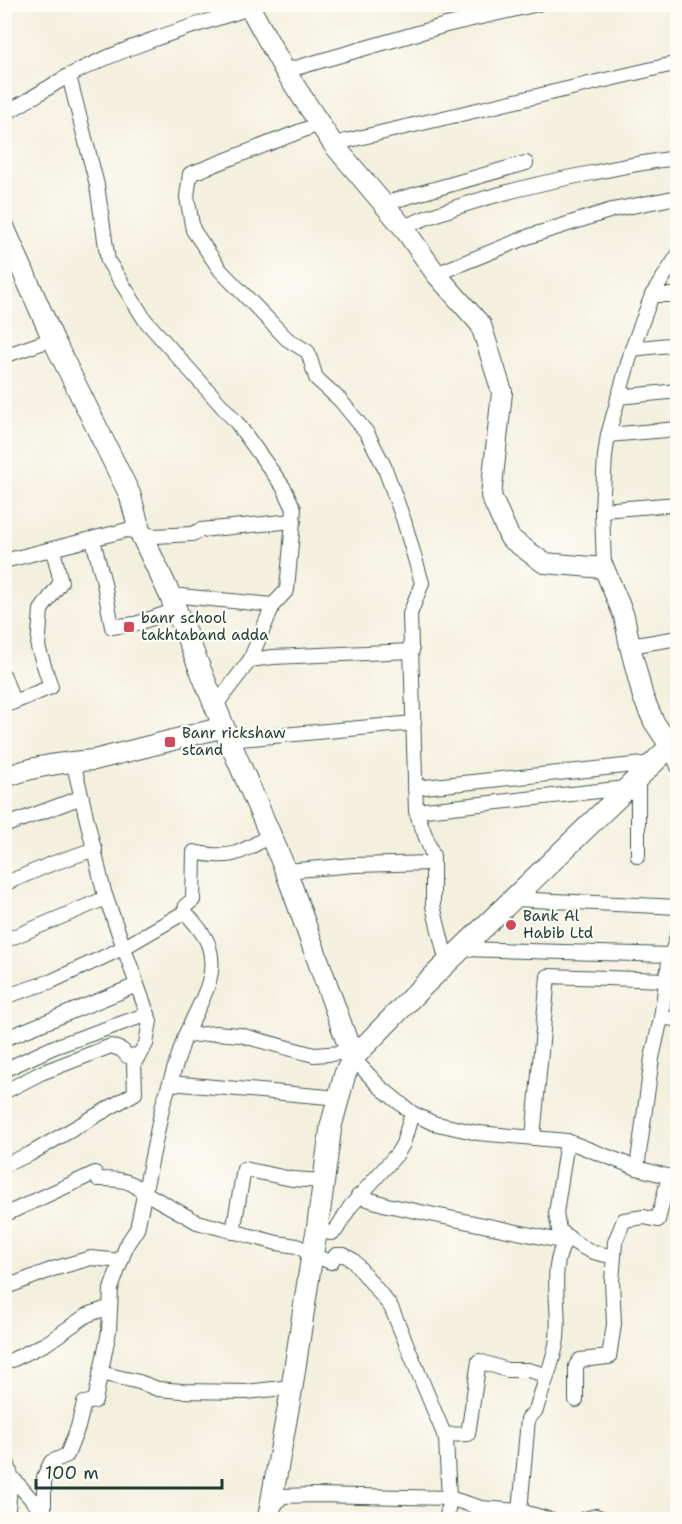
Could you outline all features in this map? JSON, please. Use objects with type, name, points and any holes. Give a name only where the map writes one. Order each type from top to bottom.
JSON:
[{"type":"main road","points":[[249,6],[285,71],[333,144],[403,227],[436,274],[481,325],[502,392],[492,496],[510,538],[544,563],[604,568],[624,616],[643,697],[654,722],[674,743],[454,956],[353,1058],[345,1074],[331,1126],[317,1231],[269,1516]]},
{"type":"main road","points":[[4,228],[54,339],[130,495],[140,532],[173,603],[269,836],[286,871],[353,1058]]},
{"type":"main road","points":[[4,778],[73,761],[226,734]]},
{"type":"street","points":[[285,71],[446,25],[538,4]]},
{"type":"street","points":[[4,114],[69,76],[112,56],[249,6]]},
{"type":"street","points":[[333,144],[678,63]]},
{"type":"street","points":[[69,76],[97,185],[108,261],[145,320],[237,423],[284,488],[294,509],[287,590],[273,605],[250,660],[215,706]]},
{"type":"street","points":[[319,124],[190,174],[187,197],[193,230],[221,271],[288,339],[308,352],[316,378],[340,400],[367,433],[384,466],[404,521],[422,583],[410,614],[416,811],[433,856],[433,906],[454,956],[671,955]]},
{"type":"street","points":[[403,227],[444,210],[551,181],[651,161],[678,158]]},
{"type":"street","points":[[382,204],[526,163]]},
{"type":"street","points":[[436,274],[541,233],[612,210],[678,197]]},
{"type":"street","points":[[604,568],[602,510],[608,435],[632,349],[652,295],[678,255]]},
{"type":"street","points":[[652,295],[678,295]]},
{"type":"street","points":[[4,356],[54,339]]},
{"type":"street","points":[[632,349],[678,344]]},
{"type":"street","points":[[618,397],[678,391]]},
{"type":"street","points":[[608,435],[678,429]]},
{"type":"street","points":[[602,510],[678,504]]},
{"type":"street","points":[[4,561],[127,530],[155,536],[192,534],[201,530],[294,521]]},
{"type":"street","points":[[93,540],[112,627],[135,624],[173,603],[273,605]]},
{"type":"street","points":[[4,676],[9,704],[51,687],[38,648],[41,610],[62,582],[53,550]]},
{"type":"street","points":[[630,646],[678,638]]},
{"type":"street","points":[[250,660],[412,651]]},
{"type":"street","points":[[226,734],[414,723]]},
{"type":"street","points":[[674,743],[678,767]]},
{"type":"street","points":[[4,1165],[30,1154],[135,1093],[134,1063],[146,1044],[150,1021],[106,898],[73,761]]},
{"type":"street","points":[[415,788],[639,776]]},
{"type":"street","points":[[416,811],[639,776]]},
{"type":"street","points":[[638,856],[639,776]]},
{"type":"street","points":[[4,826],[82,797]]},
{"type":"street","points":[[46,1516],[44,1477],[51,1461],[67,1455],[84,1403],[95,1401],[109,1331],[111,1289],[127,1244],[137,1229],[163,1104],[185,1036],[207,990],[212,964],[209,945],[185,912],[186,906],[193,900],[194,852],[225,856],[244,851],[269,836]]},
{"type":"street","points":[[4,884],[95,849]]},
{"type":"street","points":[[286,871],[354,865],[433,863]]},
{"type":"street","points":[[4,941],[106,898]]},
{"type":"street","points":[[513,899],[678,907]]},
{"type":"street","points":[[4,997],[52,981],[123,948],[185,912]]},
{"type":"street","points":[[637,1168],[652,1058],[671,955],[678,933]]},
{"type":"street","points":[[533,1138],[548,976],[666,980]]},
{"type":"street","points":[[4,1039],[137,985]]},
{"type":"street","points":[[4,1070],[54,1047],[148,1014]]},
{"type":"street","points":[[661,1018],[678,1019]]},
{"type":"street","points":[[185,1036],[216,1033],[240,1035],[314,1055],[341,1053],[353,1058],[379,1086],[412,1113],[433,1123],[478,1133],[567,1141],[637,1168],[673,1178],[658,1220],[644,1216],[624,1220],[615,1242],[612,1281],[614,1324],[609,1357],[580,1360],[576,1366],[576,1400]]},
{"type":"street","points":[[4,1092],[41,1073],[111,1046],[122,1050],[128,1056],[139,1055]]},
{"type":"street","points":[[170,1083],[339,1098]]},
{"type":"street","points":[[317,1231],[332,1233],[336,1230],[358,1196],[370,1186],[397,1154],[403,1144],[412,1113]]},
{"type":"street","points":[[566,1239],[560,1230],[556,1213],[567,1141]]},
{"type":"street","points":[[233,1232],[244,1169],[292,1179],[323,1181]]},
{"type":"street","points":[[4,1215],[95,1173],[98,1179],[135,1184],[145,1193],[197,1222],[297,1246],[331,1262],[336,1255],[344,1255],[353,1260],[391,1307],[444,1435],[449,1498],[447,1520]]},
{"type":"street","points":[[358,1196],[387,1204],[566,1239],[581,1248],[614,1256]]},
{"type":"street","points":[[513,1514],[528,1419],[536,1410],[557,1339],[556,1265],[566,1239]]},
{"type":"street","points":[[4,1288],[53,1269],[91,1258],[121,1261]]},
{"type":"street","points":[[12,1360],[47,1343],[87,1315],[110,1307]]},
{"type":"street","points":[[444,1435],[468,1434],[479,1361],[507,1370],[528,1370],[546,1375]]},
{"type":"street","points":[[100,1373],[158,1389],[182,1392],[246,1392],[292,1387]]},
{"type":"street","points":[[4,1451],[8,1475],[7,1520]]},
{"type":"street","points":[[8,1475],[46,1516]]},
{"type":"street","points":[[269,1516],[282,1496],[316,1495],[449,1498],[481,1508],[551,1520]]},
{"type":"street","points":[[582,1520],[596,1516],[607,1520]]},
{"type":"place","name":"banr school takhtaband adda","points":[[129,627]]},
{"type":"place","name":"Banr rickshaw stand","points":[[170,742]]},
{"type":"place","name":"Bank Al Habib Ltd","points":[[511,925]]}]
